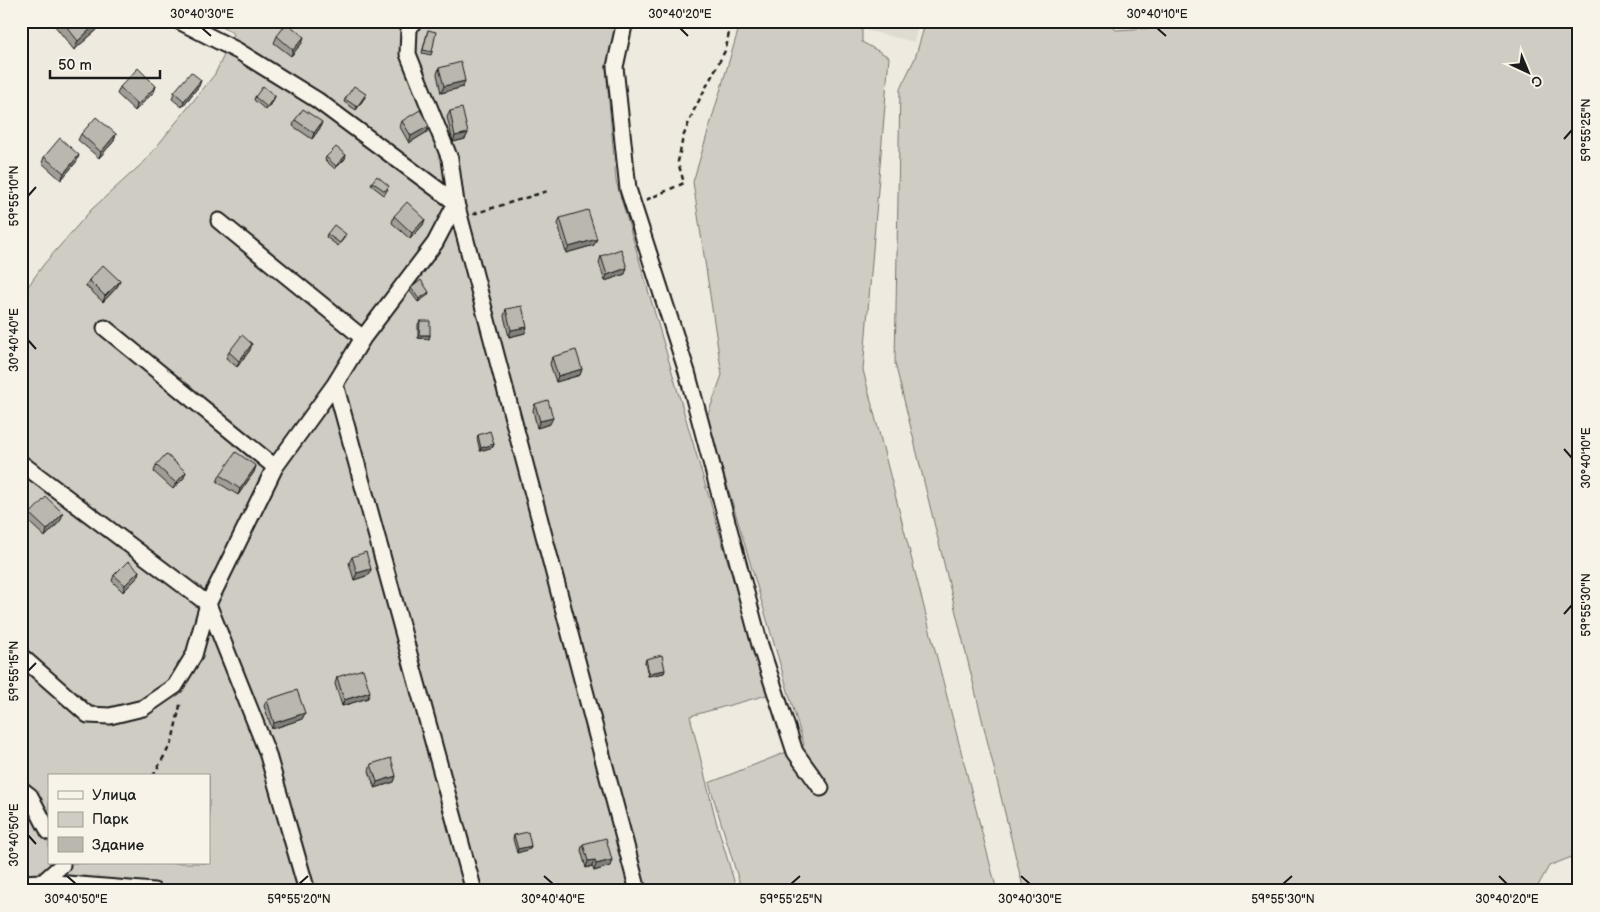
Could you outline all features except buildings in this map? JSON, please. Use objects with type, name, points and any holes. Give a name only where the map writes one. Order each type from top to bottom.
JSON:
[{"type":"street","points":[[180,21],[238,51],[317,100],[458,210]]},
{"type":"street","points":[[414,21],[409,29],[408,54],[450,159],[458,210],[638,891]]},
{"type":"street","points":[[625,21],[615,67],[628,189],[687,372],[763,654],[795,752],[820,788]]},
{"type":"street","points":[[21,656],[88,715],[110,716],[143,708],[175,686],[194,655],[208,604],[275,467],[335,384],[363,338],[458,210]]},
{"type":"street","points":[[219,221],[363,338]]},
{"type":"street","points":[[105,328],[275,467]]},
{"type":"street","points":[[335,384],[474,891]]},
{"type":"street","points":[[21,463],[208,604],[267,752],[307,891]]},
{"type":"street","points":[[21,789],[30,796],[48,830]]},
{"type":"street","points":[[43,882],[62,864]]},
{"type":"street","points":[[21,883],[43,882],[154,891]]},
{"type":"path","points":[[633,205],[684,183],[678,162],[684,137],[694,110],[726,49],[731,21]]},
{"type":"path","points":[[458,210],[548,191]]},
{"type":"path","points":[[154,774],[172,742],[182,694]]},
{"type":"shaded area","points":[[862,21],[919,21],[914,42],[860,29]]},
{"type":"green space","points":[[215,21],[617,21],[606,67],[616,181],[767,695],[690,716],[716,821],[737,891],[21,891],[21,296],[44,264],[92,209],[145,161],[215,74],[234,34]]},
{"type":"green space","points":[[741,21],[862,21],[862,42],[889,57],[863,370],[997,891],[742,891],[709,783],[804,745],[707,417],[722,375],[693,182]]},
{"type":"green space","points":[[926,21],[1107,21],[1116,30],[1220,24],[1224,21],[1579,21],[1579,854],[1549,866],[1535,891],[1024,891],[895,363],[900,89],[915,58]]}]
